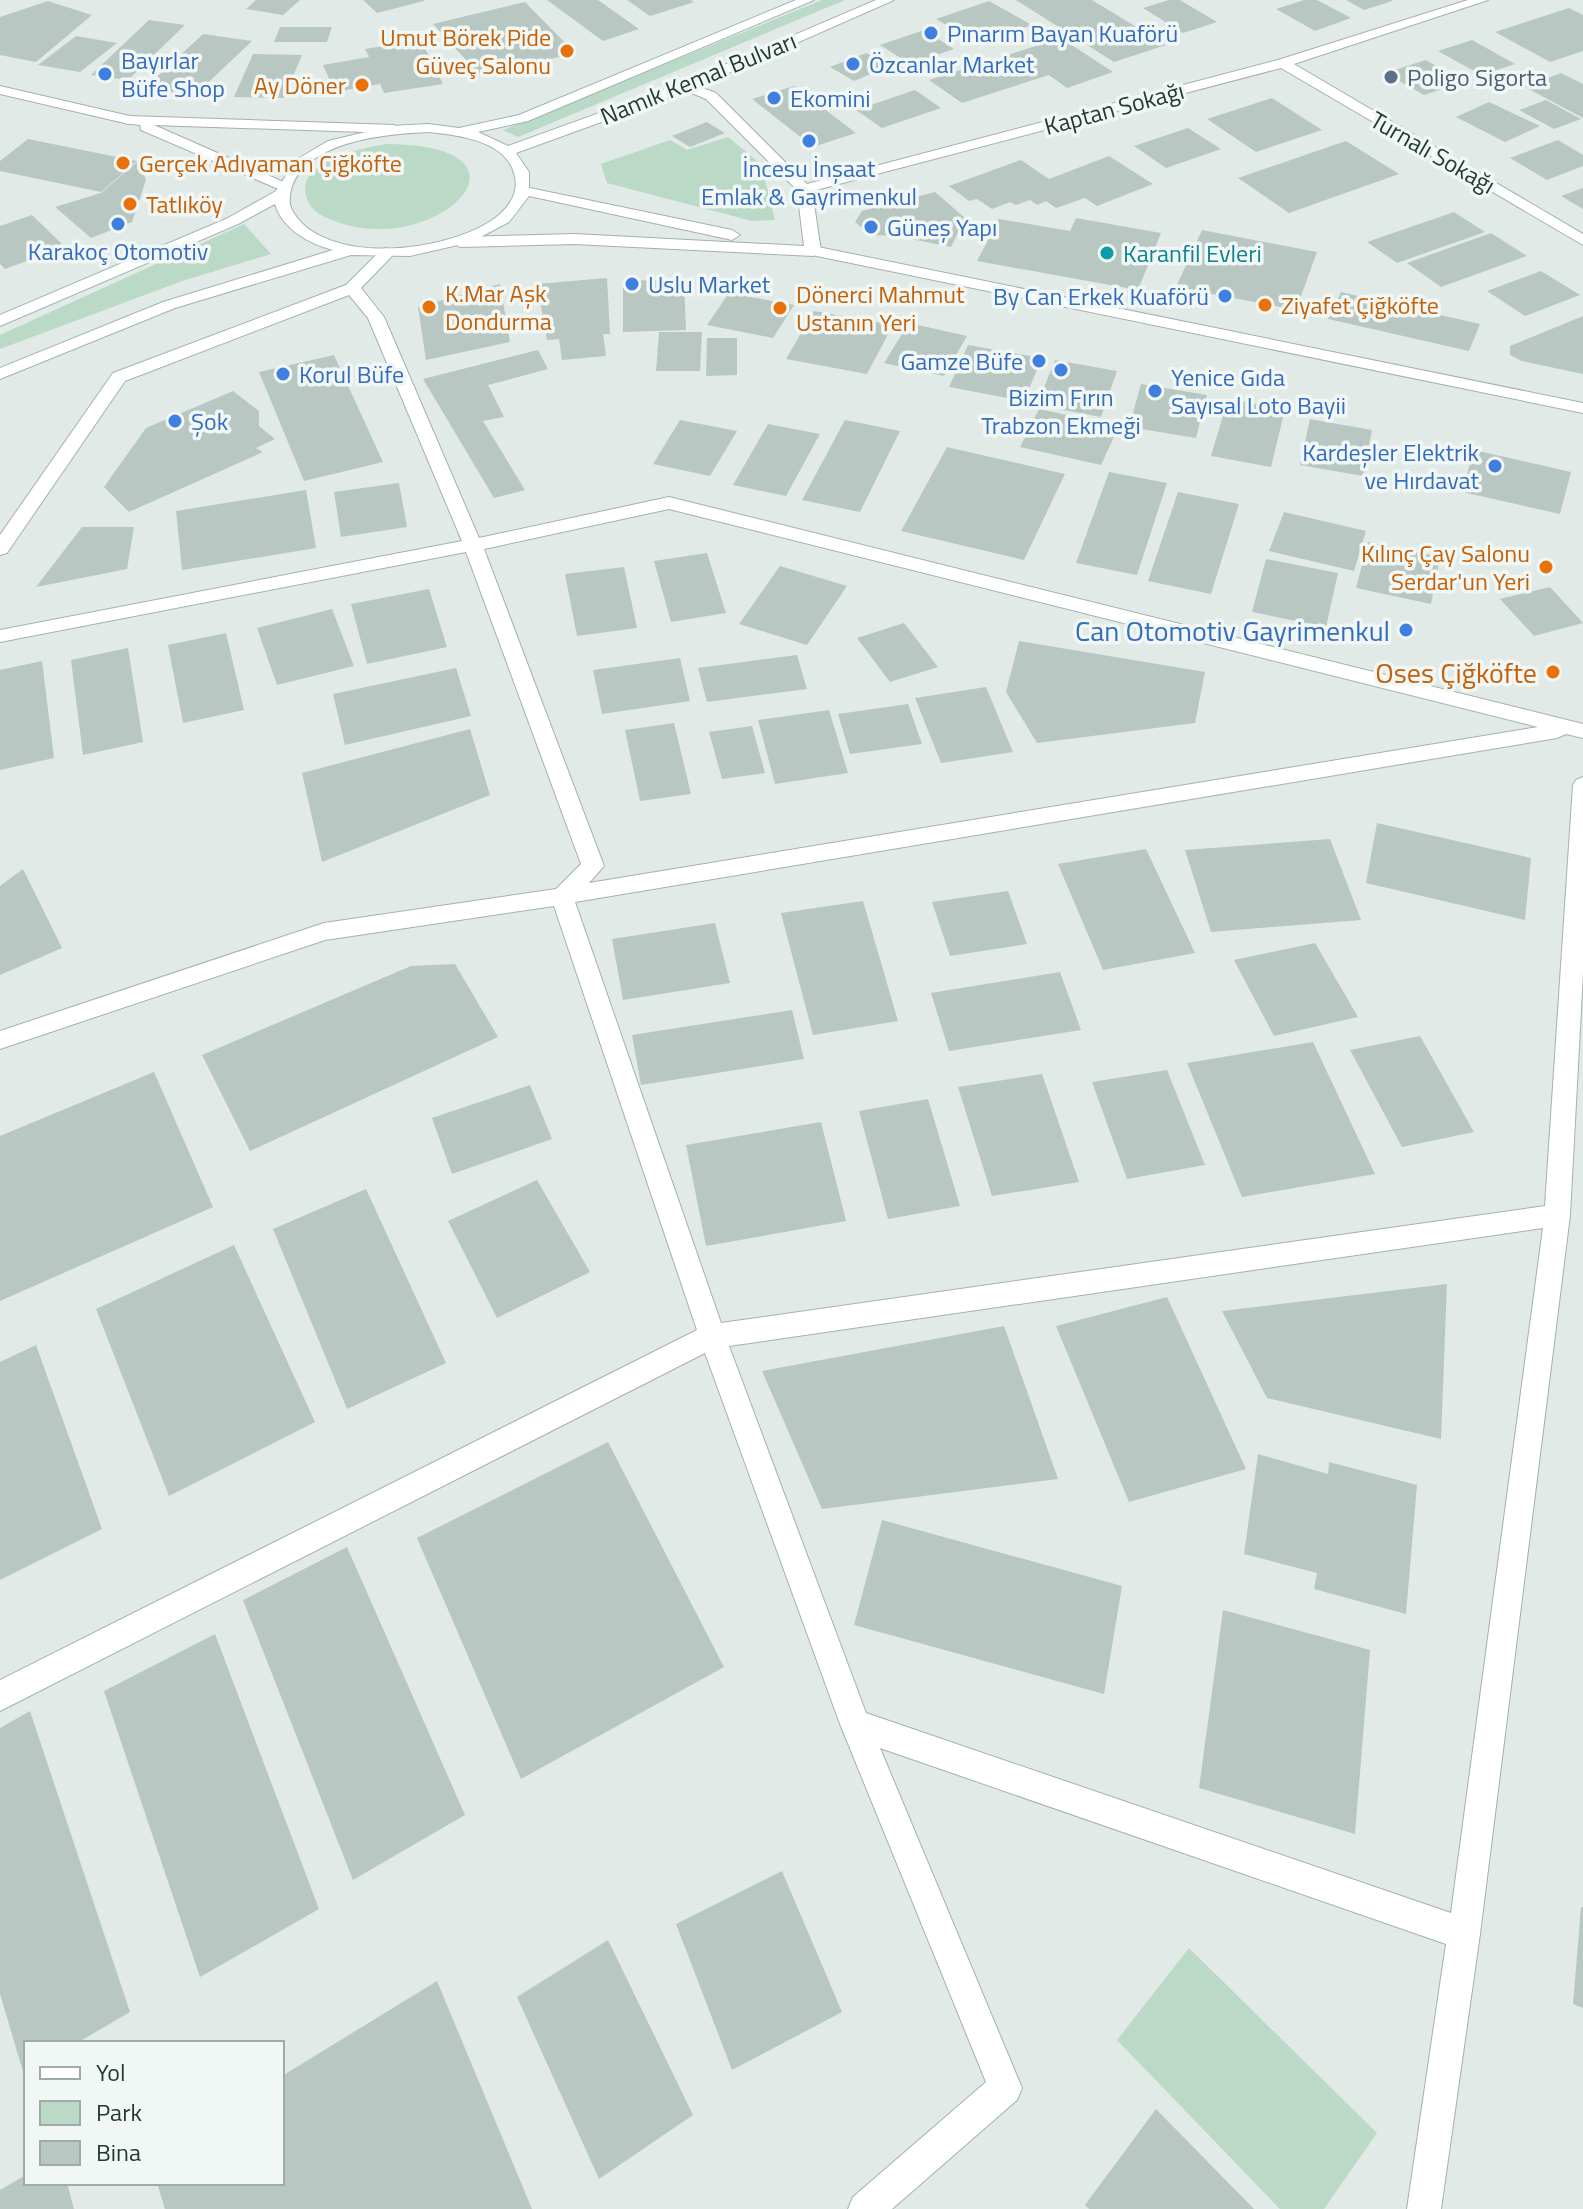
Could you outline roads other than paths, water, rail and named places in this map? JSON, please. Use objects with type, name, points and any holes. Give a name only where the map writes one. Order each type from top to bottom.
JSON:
[{"type":"street","name":"Namık Kemal Bulvarı","points":[[460,132],[523,118],[807,0]]},
{"type":"street","name":"Namık Kemal Bulvarı","points":[[507,151],[687,86],[887,0]]},
{"type":"street","name":"Kaptan Sokağı","points":[[804,189],[1283,63],[1481,0]]},
{"type":"street","name":"Turnalı Sokağı","points":[[1283,63],[1583,240]]},
{"type":"street","points":[[687,86],[711,96],[804,189],[813,251]]},
{"type":"street","points":[[0,90],[129,120],[428,128],[460,132],[486,139],[507,151],[523,169],[525,191],[512,212],[490,229],[460,242],[425,250],[387,253],[351,250],[320,241],[295,226],[282,207],[283,190]]},
{"type":"street","points":[[129,120],[283,190]]},
{"type":"street","points":[[0,321],[233,221],[283,190],[297,167],[322,149],[356,137],[394,129]]},
{"type":"street","points":[[525,191],[1583,408]]},
{"type":"street","points":[[460,242],[574,239],[813,251]]},
{"type":"street","points":[[0,374],[169,305],[351,250]]},
{"type":"street","points":[[0,549],[119,377],[352,288],[387,253]]},
{"type":"street","points":[[352,288],[376,317],[473,545],[593,866],[562,896]]},
{"type":"street","points":[[0,636],[473,545],[669,503],[1575,730]]},
{"type":"street","points":[[0,1040],[324,932],[1575,730]]},
{"type":"street","points":[[1424,2209],[1464,1934],[1557,1215],[1583,785]]},
{"type":"street","points":[[562,896],[712,1336],[855,1724],[1005,2088],[865,2209]]},
{"type":"street","points":[[0,1696],[712,1336],[1557,1215]]},
{"type":"street","points":[[855,1724],[1464,1934]]},
{"type":"place","name":"Pınarım Bayan Kuaförü","points":[[931,33]]},
{"type":"place","name":"Umut Börek Pide Güveç Salonu","points":[[567,51]]},
{"type":"place","name":"Özcanlar Market","points":[[853,64]]},
{"type":"place","name":"Bayırlar Büfe Shop","points":[[105,74]]},
{"type":"place","name":"Poligo Sigorta","points":[[1391,77]]},
{"type":"place","name":"Ay Döner","points":[[362,85]]},
{"type":"place","name":"Ekomini","points":[[774,98]]},
{"type":"place","name":"İncesu İnşaat Emlak & Gayrimenkul","points":[[809,141]]},
{"type":"place","name":"Gerçek Adıyaman Çiğköfte","points":[[123,163]]},
{"type":"place","name":"Tatlıköy","points":[[130,204]]},
{"type":"place","name":"Karakoç Otomotiv","points":[[118,224]]},
{"type":"place","name":"Güneş Yapı","points":[[871,227]]},
{"type":"place","name":"Karanfil Evleri","points":[[1107,253]]},
{"type":"place","name":"Uslu Market","points":[[632,284]]},
{"type":"place","name":"By Can Erkek Kuaförü","points":[[1225,296]]},
{"type":"place","name":"Ziyafet Çiğköfte","points":[[1265,305]]},
{"type":"place","name":"K.Mar Aşk Dondurma","points":[[429,307]]},
{"type":"place","name":"Dönerci Mahmut Ustanın Yeri","points":[[780,308]]},
{"type":"place","name":"Gamze Büfe","points":[[1039,361]]},
{"type":"place","name":"Bizim Fırın Trabzon Ekmeği","points":[[1061,370]]},
{"type":"place","name":"Korul Büfe","points":[[283,374]]},
{"type":"place","name":"Yenice Gıda Sayısal Loto Bayii","points":[[1155,391]]},
{"type":"place","name":"Şok","points":[[175,421]]},
{"type":"place","name":"Kardeşler Elektrik ve Hırdavat","points":[[1495,466]]},
{"type":"place","name":"Kılınç Çay Salonu Serdar'un Yeri","points":[[1546,567]]},
{"type":"place","name":"Can Otomotiv Gayrimenkul","points":[[1406,630]]},
{"type":"place","name":"Oses Çiğköfte","points":[[1553,672]]}]
